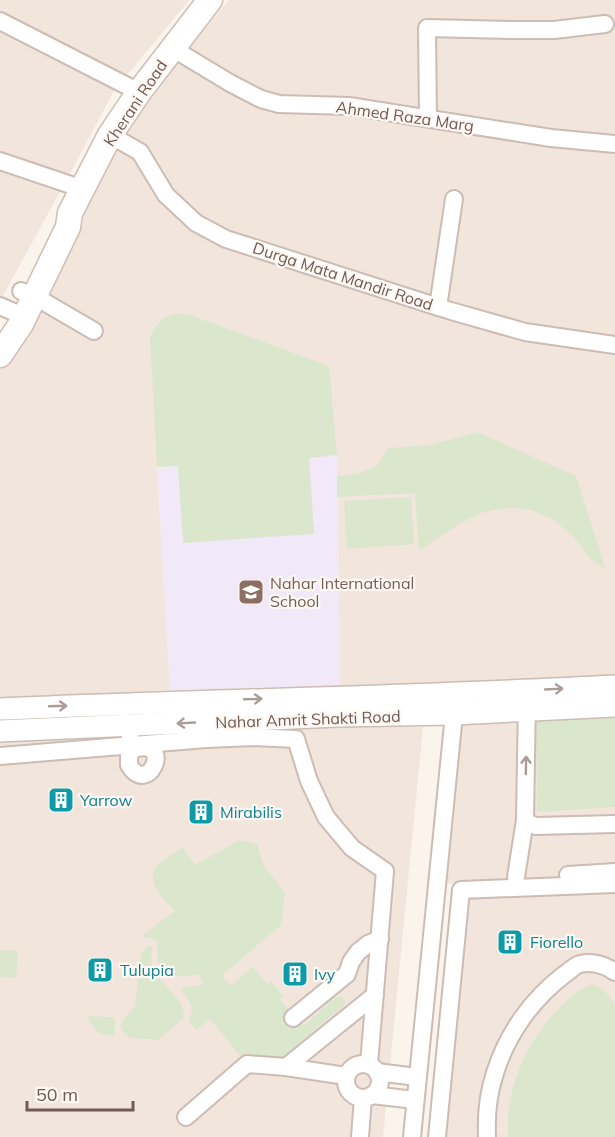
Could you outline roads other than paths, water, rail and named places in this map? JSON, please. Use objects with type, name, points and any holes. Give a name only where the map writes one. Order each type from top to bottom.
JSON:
[{"type":"main road","name":"Kherani Road","points":[[0,355],[15,308],[58,217],[70,213],[111,135],[172,48],[210,0]]},
{"type":"street","points":[[0,21],[140,92]]},
{"type":"street","points":[[428,117],[427,28],[554,30],[605,24]]},
{"type":"street","name":"Ahmed Raza Marg","points":[[172,48],[230,83],[261,99],[279,104],[349,106],[551,138],[615,144]]},
{"type":"street","name":"Durga Mata Mandir Road","points":[[111,135],[140,152],[166,195],[196,223],[226,239],[525,333],[615,345]]},
{"type":"street","points":[[2,167],[84,189]]},
{"type":"street","points":[[438,307],[454,199]]},
{"type":"street","points":[[15,308],[94,331]]},
{"type":"street","name":"Nahar Amrit Shakti Road","points":[[527,701],[615,686]]},
{"type":"street","points":[[516,877],[525,820],[527,701]]},
{"type":"street","name":"Nahar Amrit Shakti Road","points":[[0,709],[128,704],[454,704],[527,701],[615,706]]},
{"type":"street","points":[[128,704],[136,740]]},
{"type":"street","points":[[412,1137],[454,704]]},
{"type":"street","name":"Nahar Amrit Shakti Road","points":[[0,731],[136,740],[299,725],[454,704]]},
{"type":"street","points":[[0,756],[136,740],[254,736],[296,739],[309,781],[326,818],[352,848],[385,871],[375,995],[373,1068],[380,1077],[379,1087],[368,1096],[360,1137]]},
{"type":"street","points":[[525,820],[528,824],[536,826],[615,824]]},
{"type":"street","points":[[454,880],[615,873]]},
{"type":"street","points":[[437,1137],[460,890],[615,884]]},
{"type":"street","points":[[293,1018],[347,974],[358,951],[380,939]]},
{"type":"street","points":[[487,1137],[488,1101],[494,1074],[513,1032],[534,1003],[553,983],[579,964],[595,963],[615,972]]},
{"type":"street","points":[[286,1067],[375,995]]},
{"type":"street","points":[[186,1117],[248,1064],[346,1076]]},
{"type":"street","points":[[416,1089],[368,1096],[353,1095],[345,1082],[346,1076],[357,1064],[373,1068],[416,1089],[441,1093]]},
{"type":"place","name":"Nahar International School","points":[[251,592]]},
{"type":"place","name":"Yarrow","points":[[61,800]]},
{"type":"place","name":"Mirabilis","points":[[201,812]]},
{"type":"place","name":"Fiorello","points":[[510,942]]},
{"type":"place","name":"Tulupia","points":[[100,970]]},
{"type":"place","name":"Ivy","points":[[295,974]]}]
